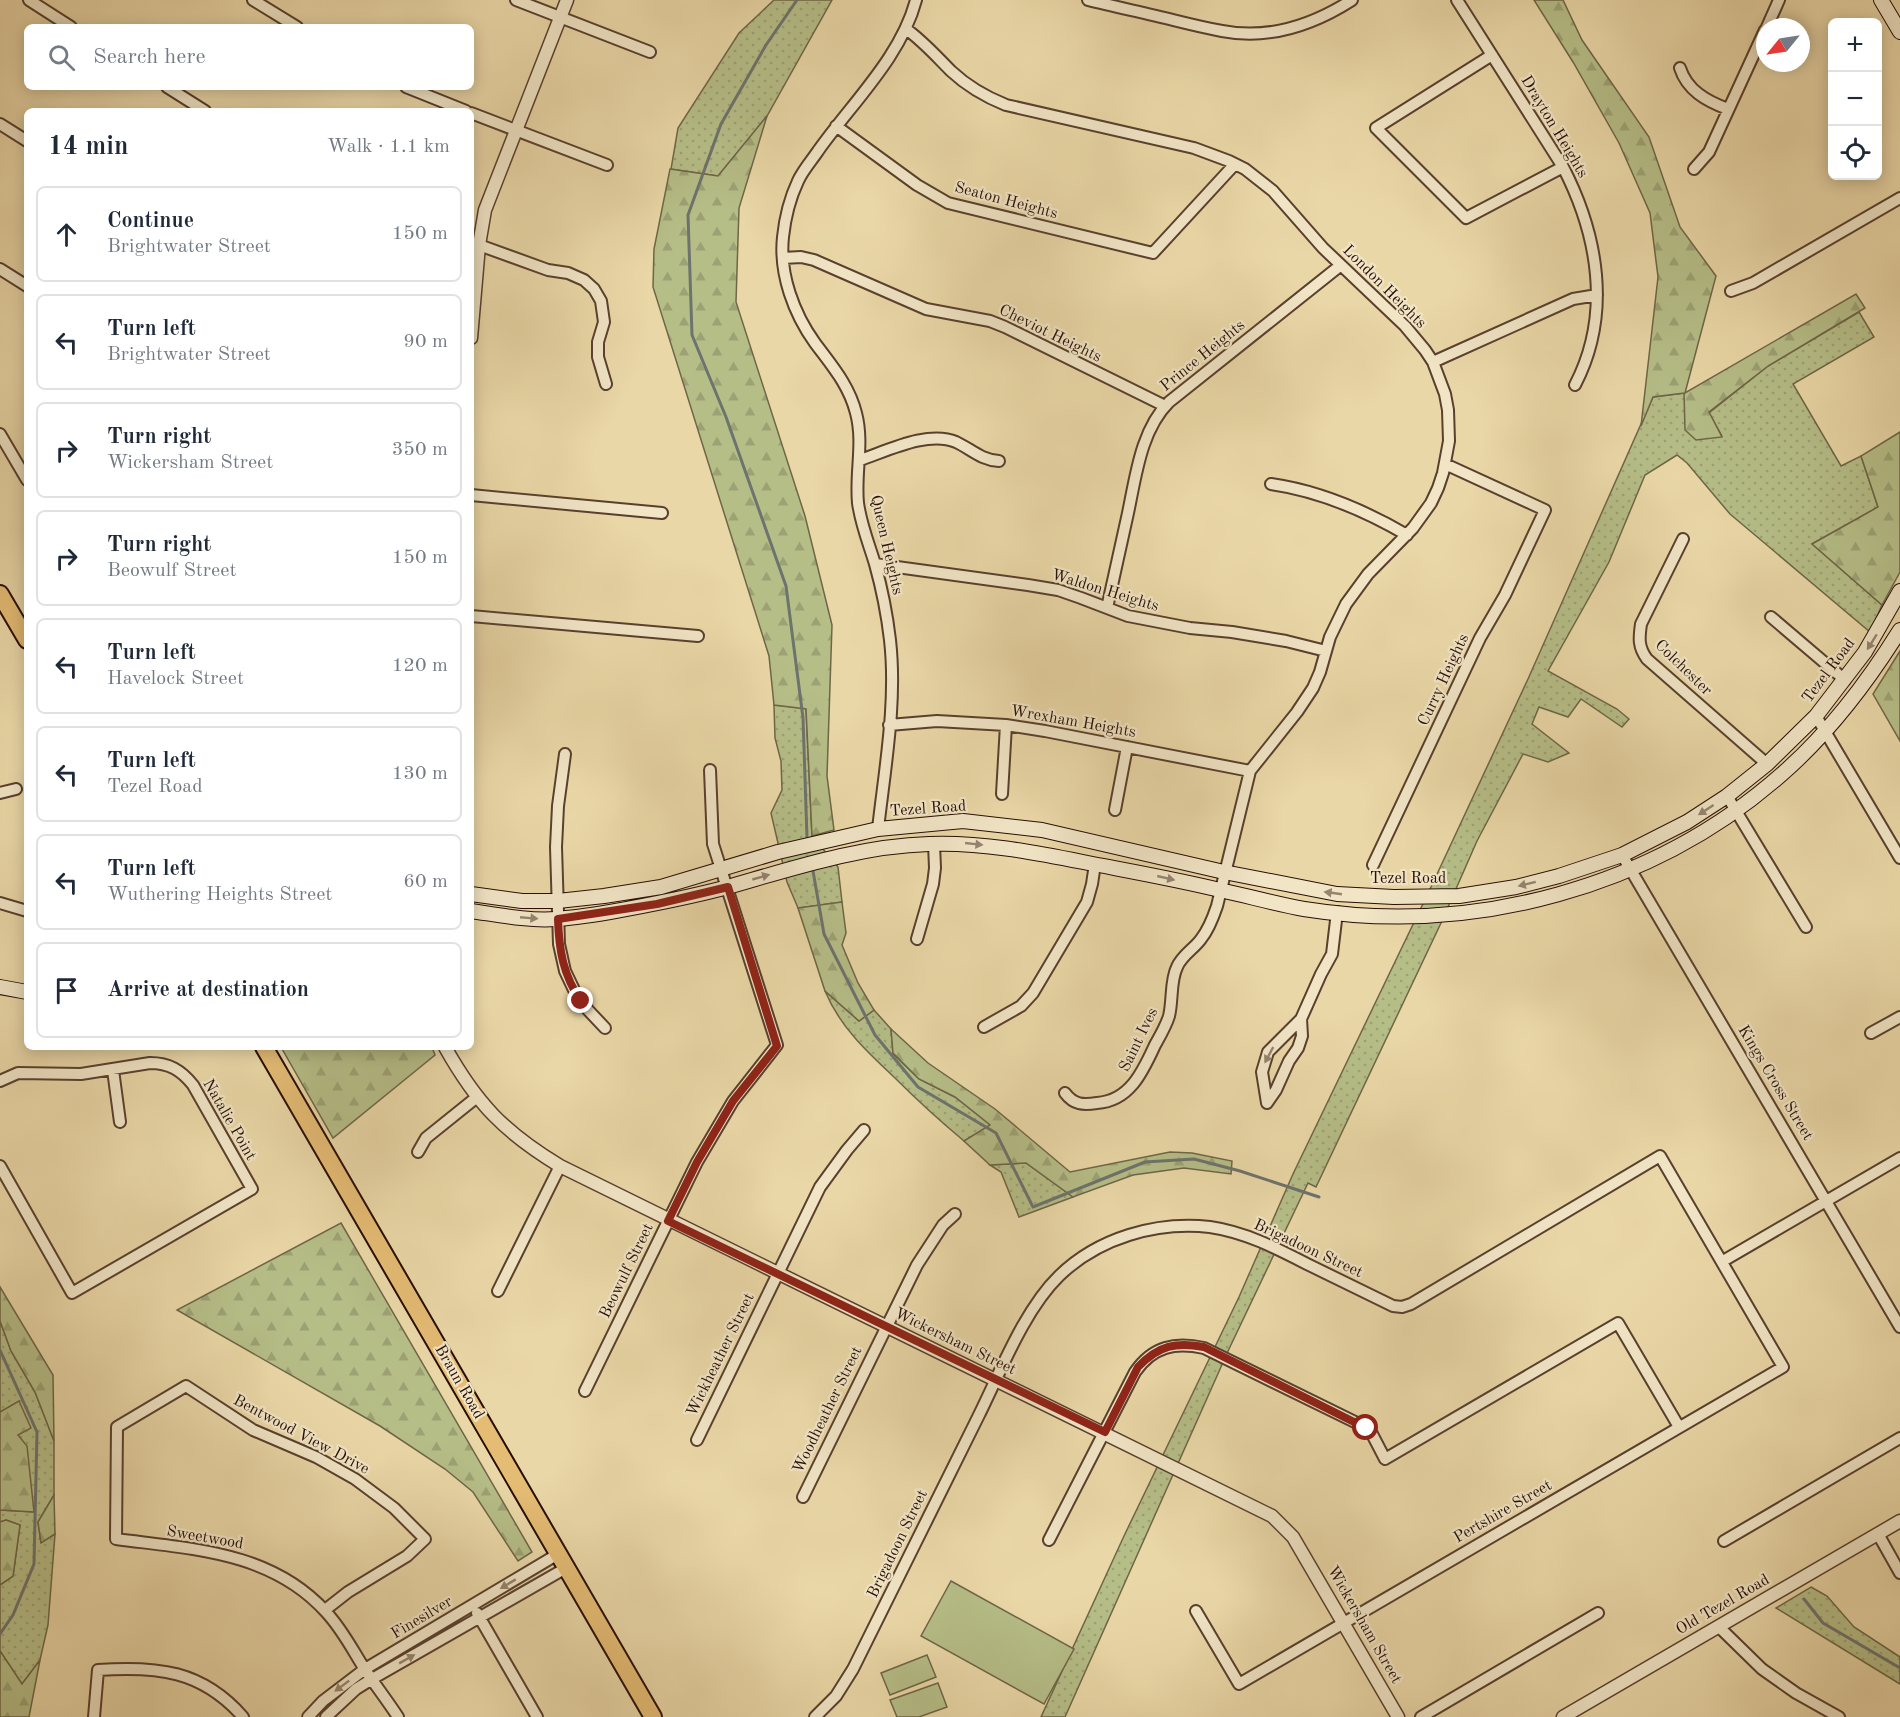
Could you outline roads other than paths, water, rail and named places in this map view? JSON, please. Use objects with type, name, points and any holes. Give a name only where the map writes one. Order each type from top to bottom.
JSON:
[{"type":"main road","points":[[1881,0],[1900,32]]},
{"type":"main road","name":"Tezel Road","points":[[474,894],[522,901],[558,901],[661,887],[807,845],[878,829],[963,821],[1042,830],[1224,872],[1337,894],[1394,897],[1459,896],[1516,887],[1559,876],[1622,855],[1668,832],[1727,796],[1767,764],[1816,716],[1872,641],[1900,591]]},
{"type":"main road","points":[[0,594],[24,635]]},
{"type":"main road","name":"Tezel Road","points":[[474,911],[506,916],[558,919],[657,904],[810,864],[881,849],[966,843],[1041,853],[1305,909],[1386,917],[1485,911],[1527,903],[1560,894],[1630,868],[1683,845],[1736,811],[1784,773],[1825,731],[1870,676],[1900,630]]},
{"type":"main road","points":[[0,987],[24,991]]},
{"type":"main road","name":"Braun Road","points":[[266,1050],[653,1717]]},
{"type":"street","points":[[29,0],[66,24]]},
{"type":"street","points":[[253,0],[292,24]]},
{"type":"street","points":[[516,0],[650,52]]},
{"type":"street","points":[[474,303],[479,245],[485,210],[567,0]]},
{"type":"street","name":"Queen Heights","points":[[878,829],[890,725],[892,683],[890,641],[884,600],[862,525],[858,502],[859,428],[852,400],[839,374],[814,342],[796,309],[789,291],[783,258],[783,238],[789,207],[799,179],[836,126],[887,61],[906,29],[916,0]]},
{"type":"street","points":[[1088,0],[1223,32],[1248,34],[1274,32],[1308,23],[1352,0]]},
{"type":"street","name":"Drayton Heights","points":[[1457,0],[1563,167],[1576,192],[1587,224],[1596,265],[1597,295],[1592,342],[1575,385]]},
{"type":"street","points":[[1771,18],[1779,0]]},
{"type":"street","name":"London Heights","points":[[906,29],[928,46],[963,82],[991,99],[1006,105],[1194,148],[1235,164],[1260,179],[1273,190],[1323,248],[1405,326],[1425,350],[1440,379],[1448,410],[1449,441],[1438,488],[1423,516],[1368,574],[1351,596],[1337,620],[1313,688],[1250,771],[1224,872]]},
{"type":"street","points":[[1694,169],[1709,152],[1756,50]]},
{"type":"street","points":[[1492,55],[1376,128],[1466,218],[1563,167]]},
{"type":"street","points":[[1680,68],[1684,79],[1692,89],[1710,102],[1728,109]]},
{"type":"street","points":[[172,90],[200,108]]},
{"type":"street","points":[[414,90],[458,108]]},
{"type":"street","points":[[474,114],[607,165]]},
{"type":"street","points":[[0,124],[24,139]]},
{"type":"street","name":"Seaton Heights","points":[[836,126],[918,184],[948,202],[1152,253],[1235,164]]},
{"type":"street","points":[[1731,291],[1753,283],[1900,198]]},
{"type":"street","points":[[479,245],[548,270],[568,273],[584,280],[594,289],[601,301],[604,322],[598,342],[598,357],[606,384]]},
{"type":"street","name":"Cheviot Heights","points":[[783,258],[801,257],[814,260],[926,309],[997,324],[1165,406]]},
{"type":"street","name":"Prince Heights","points":[[1107,608],[1139,463],[1150,430],[1165,406],[1341,265]]},
{"type":"street","points":[[0,269],[24,284]]},
{"type":"street","points":[[1433,363],[1573,299],[1597,295]]},
{"type":"street","points":[[0,434],[24,475]]},
{"type":"street","points":[[860,460],[925,439],[936,438],[954,441],[982,458],[999,461]]},
{"type":"street","name":"Curry Heights","points":[[1373,865],[1480,638],[1505,595],[1545,510],[1445,464]]},
{"type":"street","points":[[1271,484],[1313,493],[1347,504],[1407,535]]},
{"type":"street","points":[[474,495],[662,513]]},
{"type":"street","name":"Colchester","points":[[1683,539],[1641,624],[1639,638],[1642,652],[1647,659],[1767,764]]},
{"type":"street","name":"Waldon Heights","points":[[875,564],[1058,590],[1128,616],[1190,628],[1286,641],[1326,651]]},
{"type":"street","points":[[474,616],[698,636]]},
{"type":"street","points":[[1771,617],[1845,680]]},
{"type":"street","points":[[1816,716],[1900,858]]},
{"type":"street","name":"Wrexham Heights","points":[[890,725],[937,721],[1006,725],[1250,771]]},
{"type":"street","points":[[1002,794],[1006,725]]},
{"type":"street","points":[[1115,810],[1127,747]]},
{"type":"street","points":[[565,754],[558,806],[556,847],[559,944],[565,971],[581,1001],[605,1028]]},
{"type":"street","points":[[710,770],[711,834],[728,887]]},
{"type":"street","points":[[0,793],[16,789]]},
{"type":"street","points":[[1727,796],[1806,927]]},
{"type":"street","points":[[917,939],[933,884],[934,844]]},
{"type":"street","points":[[807,845],[810,864]]},
{"type":"street","name":"Kings Cross Street","points":[[1622,855],[1900,1327]]},
{"type":"street","points":[[984,1027],[1021,1006],[1033,993],[1087,902],[1095,864]]},
{"type":"street","name":"Saint Ives","points":[[1065,1093],[1071,1101],[1077,1103],[1099,1103],[1114,1098],[1136,1082],[1168,1018],[1176,968],[1210,925],[1224,872]]},
{"type":"street","name":"Beowulf Street","points":[[585,1391],[697,1162],[733,1101],[777,1046],[728,887]]},
{"type":"street","points":[[0,903],[24,910]]},
{"type":"street","points":[[1301,1019],[1302,1036],[1298,1048],[1267,1103],[1262,1072],[1268,1052],[1301,1019],[1332,954],[1337,912]]},
{"type":"street","points":[[1871,1034],[1900,1017]]},
{"type":"street","name":"Wickersham Street","points":[[447,1050],[464,1080],[492,1115],[514,1136],[560,1166],[668,1221],[1272,1515],[1293,1537],[1398,1717]]},
{"type":"street","name":"Natalie Point","points":[[0,1081],[18,1073],[81,1074],[150,1063],[173,1066],[193,1085],[252,1189],[72,1293],[0,1166]]},
{"type":"street","points":[[113,1070],[120,1122]]},
{"type":"street","points":[[418,1152],[426,1138],[477,1097]]},
{"type":"street","name":"Wickheather Street","points":[[697,1440],[820,1187],[864,1130]]},
{"type":"street","name":"Brigadoon Street","points":[[815,1717],[836,1696],[853,1669],[1032,1309],[1058,1276],[1090,1252],[1136,1232],[1191,1226],[1233,1232],[1270,1245],[1393,1306],[1402,1307],[1411,1304],[1660,1156],[1723,1261]]},
{"type":"street","points":[[1723,1261],[1828,1202],[1900,1158]]},
{"type":"street","points":[[498,1291],[560,1166]]},
{"type":"street","name":"Woodheather Street","points":[[803,1497],[928,1246],[955,1214]]},
{"type":"street","name":"Pertshire Street","points":[[1196,1611],[1239,1684],[1783,1366],[1723,1261]]},
{"type":"street","points":[[1049,1540],[1138,1367],[1162,1349],[1186,1344],[1204,1347],[1357,1423],[1372,1434],[1385,1459],[1618,1323],[1679,1427]]},
{"type":"street","name":"Sweetwood","points":[[186,1386],[117,1427],[116,1539],[210,1552],[249,1562],[291,1583],[325,1610],[347,1638],[398,1717]]},
{"type":"street","name":"Bentwood View Drive","points":[[186,1386],[253,1430],[316,1457],[355,1479],[394,1508],[425,1539],[407,1556],[348,1592],[325,1610]]},
{"type":"street","points":[[1724,1541],[1900,1438]]},
{"type":"street","name":"Old Tezel Road","points":[[1563,1717],[1900,1521]]},
{"type":"street","points":[[1878,1534],[1900,1573]]},
{"type":"street","name":"Finesilver","points":[[308,1717],[323,1701],[365,1669],[472,1605],[562,1561]]},
{"type":"street","name":"Finesilver","points":[[326,1717],[356,1689],[479,1617],[562,1561]]},
{"type":"street","points":[[472,1605],[537,1717]]},
{"type":"street","points":[[1421,1717],[1598,1612]]},
{"type":"street","points":[[1719,1627],[1762,1669],[1796,1693],[1839,1717]]},
{"type":"street","points":[[94,1717],[98,1670],[132,1667],[172,1672],[193,1679],[225,1700],[243,1717]]},
{"type":"waterway","points":[[797,0],[766,45],[721,124],[688,215],[692,335],[726,417],[786,586],[803,718],[807,838]]},
{"type":"waterway","points":[[813,871],[824,934],[875,1035],[918,1087],[996,1133],[1033,1207],[1145,1162],[1194,1159],[1240,1171],[1319,1197]]},
{"type":"waterway","points":[[0,1350],[37,1432],[34,1564],[13,1615],[0,1634]]},
{"type":"waterway","points":[[1804,1599],[1823,1623],[1900,1668]]}]
